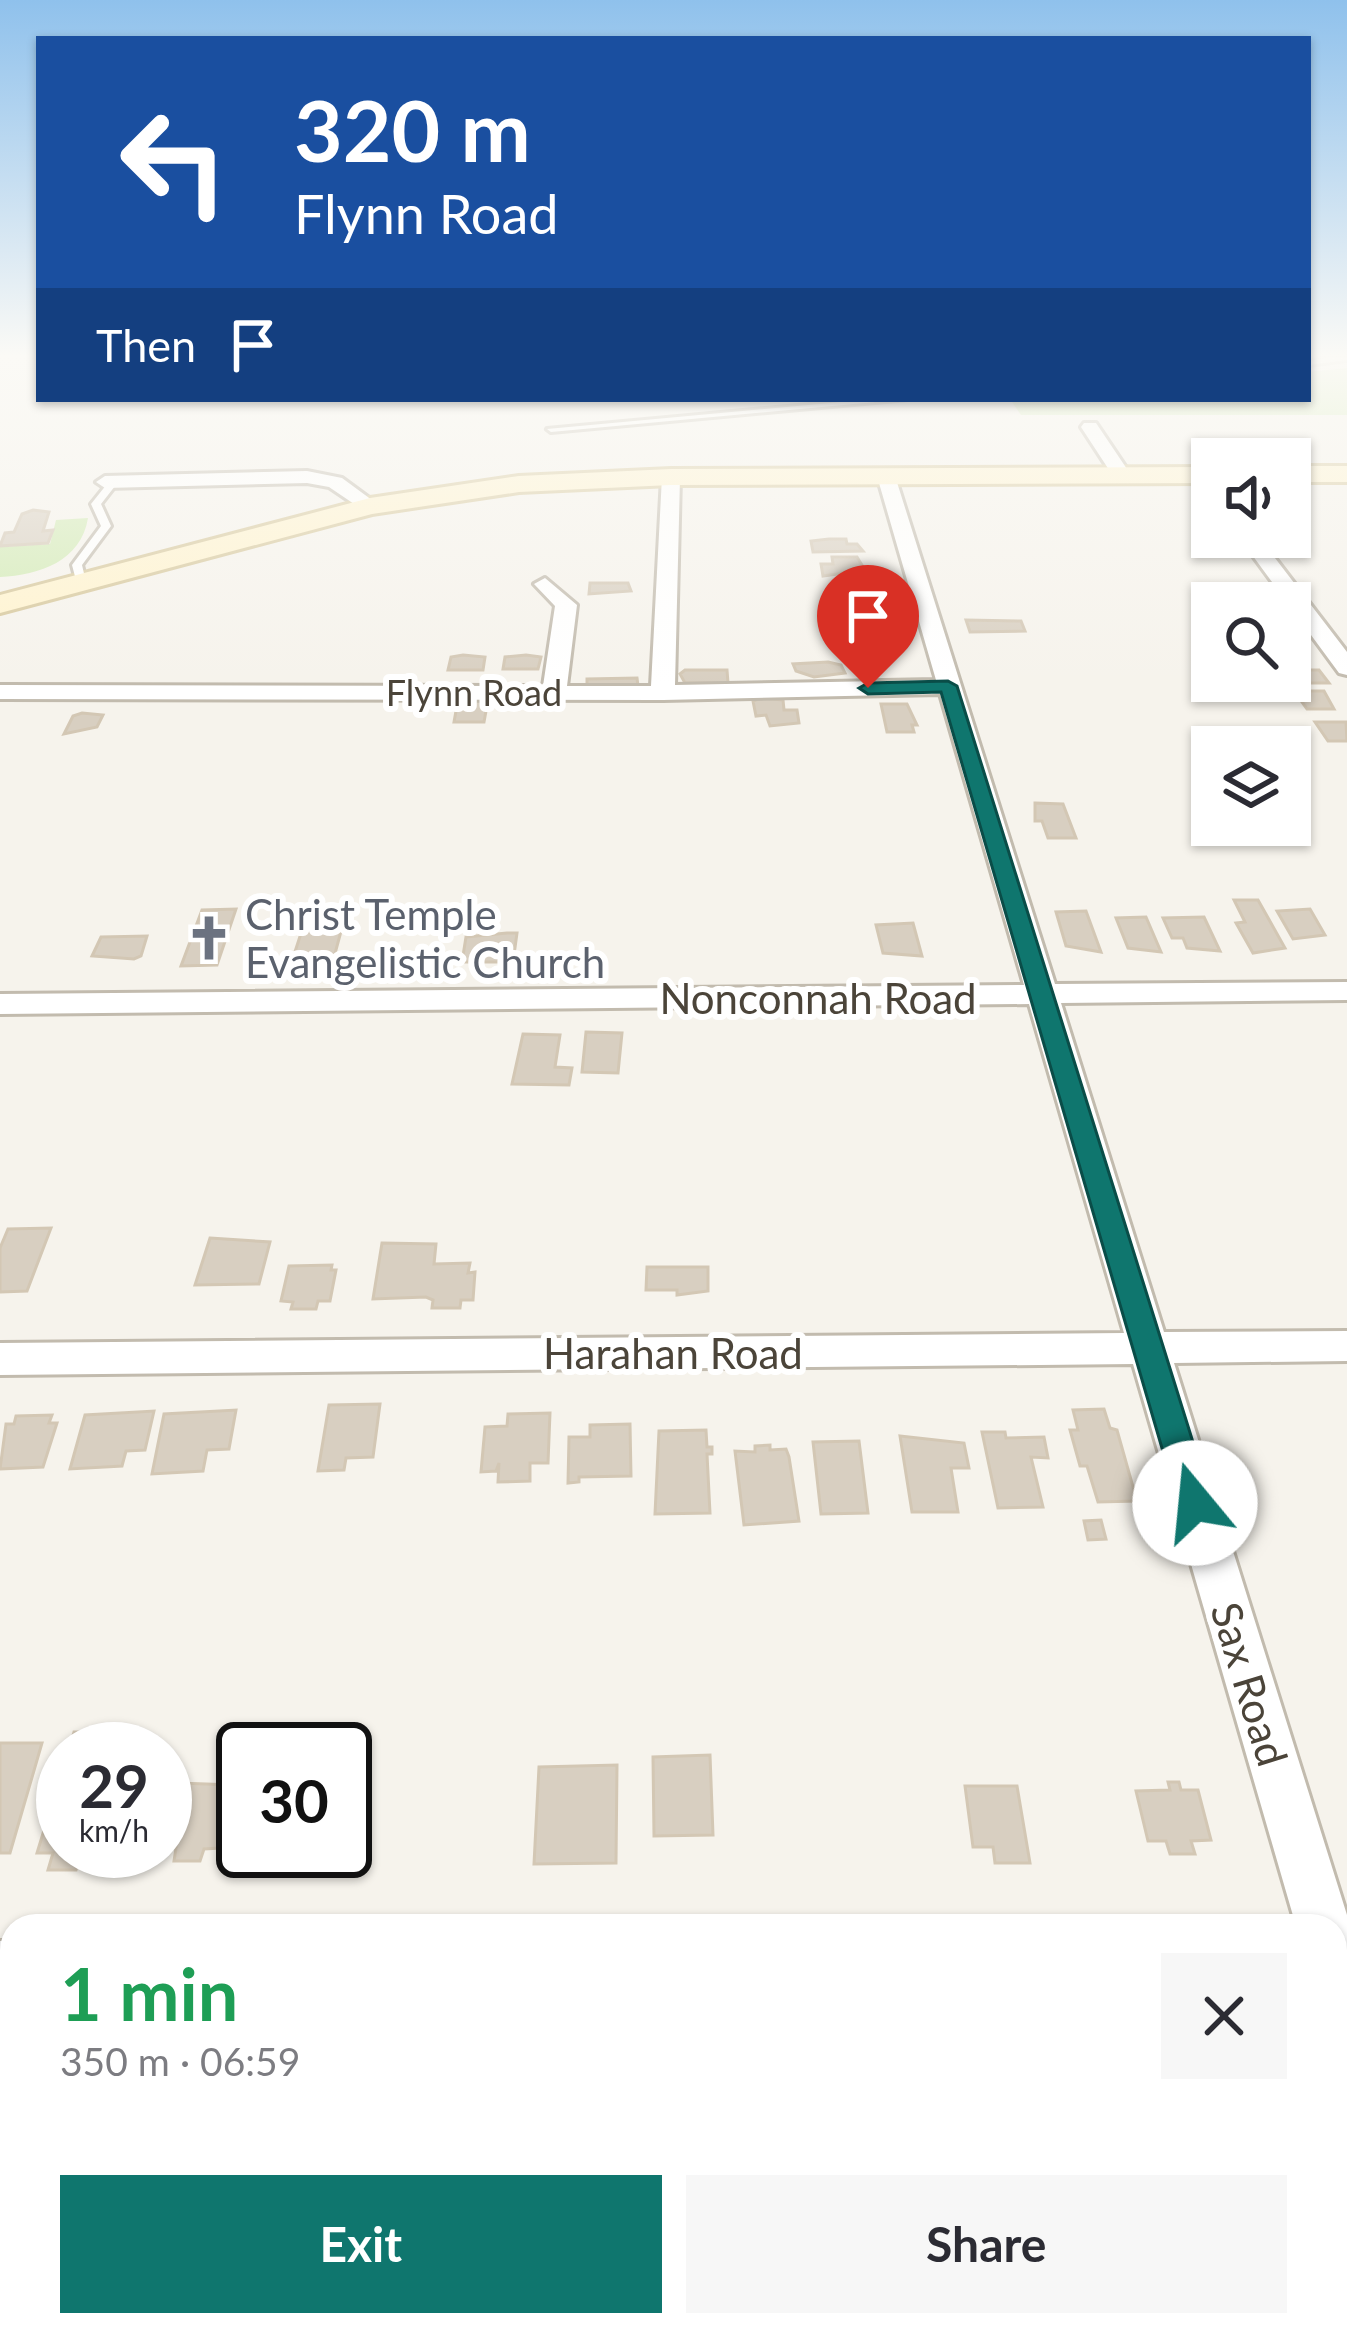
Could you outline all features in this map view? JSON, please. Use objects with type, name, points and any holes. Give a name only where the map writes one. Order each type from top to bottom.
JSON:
[{"type":"main road","points":[[1311,474],[1347,474]]},
{"type":"main road","points":[[0,604],[370,506],[519,484],[671,477],[1122,475],[1191,479]]},
{"type":"street","points":[[1116,466],[1122,475]]},
{"type":"street","name":"Sax Road","points":[[886,476],[1319,1914]]},
{"type":"street","points":[[110,482],[307,477],[335,482],[370,506]]},
{"type":"street","points":[[663,693],[671,477]]},
{"type":"street","points":[[1265,558],[1347,668]]},
{"type":"street","points":[[545,584],[566,604],[554,692]]},
{"type":"street","name":"Flynn Road","points":[[0,692],[663,693],[948,686]]},
{"type":"street","name":"Nonconnah Road","points":[[0,1004],[1347,991]]},
{"type":"street","name":"Harahan Road","points":[[0,1359],[1347,1346]]},
{"type":"lane","points":[[81,582],[77,565],[106,526],[96,504],[110,482]]},
{"type":"green space","points":[[88,518],[84,533],[68,555],[44,569],[0,577],[0,547],[50,544],[56,520]]},
{"type":"building","points":[[49,512],[43,531],[53,530],[48,543],[0,546],[5,533],[14,532],[22,514]]},
{"type":"building","points":[[846,539],[863,551],[813,552],[811,541]]},
{"type":"building","points":[[832,557],[857,557],[865,570],[823,576],[821,564],[833,564]]},
{"type":"building","points":[[590,583],[628,583],[631,591],[589,594]]},
{"type":"building","points":[[966,620],[1021,621],[1025,631],[970,632]]},
{"type":"building","points":[[878,621],[884,629],[879,629],[880,635],[836,635],[834,626]]},
{"type":"building","points":[[856,642],[887,642],[890,653],[859,653]]},
{"type":"building","points":[[451,657],[485,657],[483,670],[448,670]]},
{"type":"building","points":[[505,657],[541,657],[538,669],[503,669]]},
{"type":"building","points":[[793,664],[841,665],[845,673],[814,677],[796,671]]},
{"type":"building","points":[[727,670],[728,683],[685,683],[680,674]]},
{"type":"building","points":[[1311,670],[1319,670],[1329,683],[1311,683]]},
{"type":"building","points":[[637,678],[638,686],[587,686],[587,679]]},
{"type":"building","points":[[1311,691],[1324,691],[1334,709],[1307,709],[1302,702],[1311,702]]},
{"type":"building","points":[[458,700],[488,700],[484,722],[454,722]]},
{"type":"building","points":[[783,700],[784,710],[797,710],[799,723],[770,726],[766,715],[756,716],[753,701]]},
{"type":"building","points":[[881,704],[907,704],[917,725],[912,725],[914,732],[887,732]]},
{"type":"building","points":[[103,715],[97,727],[64,734],[73,716]]},
{"type":"building","points":[[1315,722],[1346,722],[1347,741],[1328,741]]},
{"type":"building","points":[[1035,803],[1063,804],[1076,838],[1048,838],[1042,821],[1035,821]]},
{"type":"building","points":[[1234,900],[1258,900],[1285,948],[1253,953],[1236,923],[1245,922]]},
{"type":"building","name":"Christ Temple Evangelistic Church","points":[[236,909],[217,965],[181,966],[202,910]]},
{"type":"building","points":[[1310,909],[1325,935],[1293,939],[1277,911]]},
{"type":"building","points":[[1086,911],[1101,952],[1066,946],[1056,912]]},
{"type":"building","points":[[1146,917],[1161,952],[1128,948],[1116,918]]},
{"type":"building","points":[[1204,917],[1220,951],[1187,948],[1183,938],[1172,938],[1163,918]]},
{"type":"building","points":[[913,923],[922,956],[883,953],[876,925]]},
{"type":"building","points":[[304,924],[343,924],[333,961],[292,961]]},
{"type":"building","points":[[517,933],[514,955],[500,956],[498,962],[462,962],[466,937]]},
{"type":"building","points":[[147,936],[141,956],[134,959],[92,956],[101,937]]},
{"type":"building","points":[[586,1032],[622,1033],[618,1073],[582,1072]]},
{"type":"building","points":[[523,1034],[560,1035],[555,1067],[572,1068],[569,1085],[512,1084]]},
{"type":"building","points":[[51,1228],[27,1291],[0,1292],[0,1248],[8,1229]]},
{"type":"building","points":[[210,1238],[270,1242],[259,1284],[195,1285]]},
{"type":"building","points":[[382,1243],[436,1244],[434,1264],[470,1263],[468,1273],[475,1272],[473,1300],[461,1300],[460,1308],[432,1308],[433,1300],[426,1297],[373,1299]]},
{"type":"building","points":[[332,1265],[331,1270],[336,1270],[330,1301],[318,1301],[316,1309],[291,1309],[293,1302],[281,1301],[289,1266]]},
{"type":"building","points":[[647,1267],[708,1267],[708,1291],[677,1295],[677,1290],[646,1290]]},
{"type":"building","points":[[380,1404],[373,1457],[346,1458],[344,1470],[318,1471],[329,1405]]},
{"type":"building","points":[[1104,1409],[1110,1428],[1117,1430],[1137,1501],[1098,1502],[1087,1466],[1080,1466],[1070,1430],[1078,1430],[1073,1410]]},
{"type":"building","points":[[236,1410],[229,1449],[207,1450],[203,1471],[152,1474],[164,1414]]},
{"type":"building","points":[[154,1411],[145,1450],[126,1451],[122,1466],[70,1469],[85,1415]]},
{"type":"building","points":[[550,1413],[548,1463],[530,1463],[530,1481],[498,1482],[499,1463],[496,1471],[481,1472],[485,1427],[507,1426],[508,1414]]},
{"type":"building","points":[[52,1415],[49,1423],[57,1423],[43,1467],[0,1469],[6,1424],[14,1424],[16,1416]]},
{"type":"building","points":[[630,1424],[631,1476],[579,1477],[579,1482],[568,1483],[569,1437],[590,1437],[590,1425]]},
{"type":"building","points":[[706,1430],[707,1447],[712,1447],[712,1454],[707,1454],[710,1513],[655,1514],[659,1431]]},
{"type":"building","points":[[982,1432],[1005,1432],[1006,1438],[1044,1437],[1048,1458],[1031,1457],[1043,1507],[998,1508]]},
{"type":"building","points":[[900,1436],[964,1443],[969,1468],[951,1468],[958,1512],[912,1512]]},
{"type":"building","points":[[859,1441],[868,1513],[821,1514],[813,1442]]},
{"type":"building","points":[[770,1445],[770,1450],[786,1449],[799,1521],[744,1525],[735,1451],[755,1452],[755,1446]]},
{"type":"building","points":[[1101,1520],[1106,1539],[1088,1540],[1084,1521]]},
{"type":"building","points":[[0,1743],[36,1743],[36,1764],[10,1853],[0,1853]]},
{"type":"building","points":[[710,1755],[713,1835],[654,1836],[653,1757]]},
{"type":"building","points":[[617,1765],[616,1863],[534,1864],[539,1767]]},
{"type":"building","points":[[1168,1782],[1179,1782],[1181,1790],[1198,1790],[1211,1840],[1191,1841],[1195,1854],[1170,1854],[1166,1841],[1148,1841],[1136,1791],[1170,1790]]},
{"type":"building","points":[[192,1784],[216,1784],[216,1848],[204,1849],[200,1861],[192,1861]]},
{"type":"building","points":[[965,1786],[1017,1786],[1030,1863],[995,1863],[993,1847],[973,1847]]},
{"type":"place","name":"Christ Temple Evangelistic Church","points":[[209,938]]},
{"type":"route","points":[[868,688],[948,686],[1195,1503]]}]
